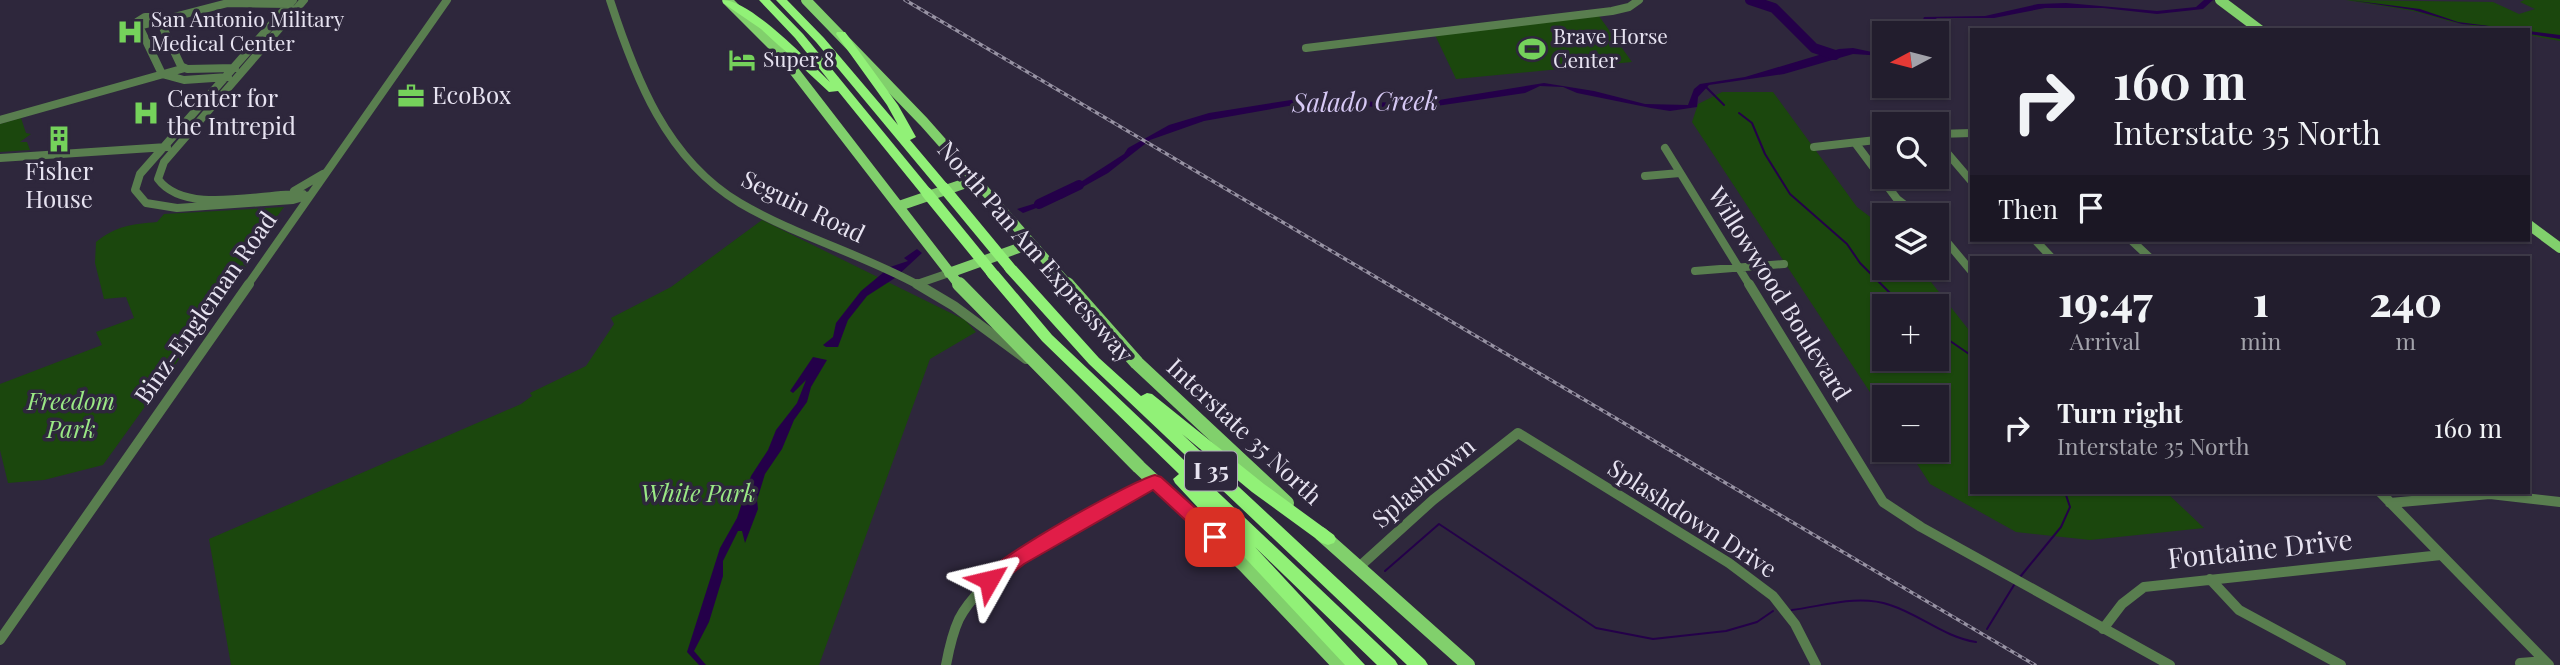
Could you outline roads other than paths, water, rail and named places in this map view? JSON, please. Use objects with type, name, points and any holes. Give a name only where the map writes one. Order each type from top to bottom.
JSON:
[{"type":"highway","points":[[727,0],[765,27],[863,114]]},
{"type":"highway","name":"North Pan Am Expressway","points":[[764,0],[799,36],[1047,338],[1389,665]]},
{"type":"highway","name":"North Pan Am Expressway","points":[[781,0],[820,40],[1065,331],[1419,665]]},
{"type":"highway","points":[[841,34],[892,105],[931,172]]},
{"type":"highway","points":[[1065,331],[1258,488],[1328,539]]},
{"type":"highway","points":[[1133,421],[1231,535],[1356,665]]},
{"type":"main road","points":[[727,0],[782,54],[949,273],[999,330],[1245,565],[1339,665]]},
{"type":"main road","name":"Interstate 35 North","points":[[806,0],[841,34],[975,180],[1137,363],[1468,665]]},
{"type":"main road","points":[[2220,0],[2258,28]]},
{"type":"main road","points":[[899,206],[975,180]]},
{"type":"main road","points":[[2530,226],[2560,248]]},
{"type":"main road","points":[[949,273],[1030,244]]},
{"type":"street","points":[[304,0],[246,67],[226,77],[164,147],[136,183],[136,194],[146,203],[186,208],[293,200],[311,195]]},
{"type":"street","name":"Binz-Engleman Road","points":[[0,640],[447,0]]},
{"type":"street","name":"Seguin Road","points":[[610,0],[642,88],[693,162],[713,184],[740,203],[917,284],[954,306],[1046,374]]},
{"type":"street","points":[[1306,48],[1612,11],[1639,0]]},
{"type":"street","points":[[160,21],[238,2],[292,2]]},
{"type":"street","points":[[292,2],[158,175],[160,187],[172,195],[199,200],[282,194],[311,195]]},
{"type":"street","points":[[162,74],[137,22],[145,16],[157,15],[181,66],[185,68]]},
{"type":"street","points":[[0,120],[185,68],[236,72]]},
{"type":"street","points":[[162,74],[184,79],[226,77]]},
{"type":"street","points":[[1949,134],[1970,133]]},
{"type":"street","points":[[1815,147],[1872,142]]},
{"type":"street","points":[[1856,145],[1902,203]]},
{"type":"street","points":[[0,158],[178,146]]},
{"type":"street","name":"Willowwood Boulevard","points":[[1665,148],[1883,502],[1921,527],[2169,665]]},
{"type":"street","points":[[1949,155],[1970,181]]},
{"type":"street","points":[[282,194],[302,187],[329,169]]},
{"type":"street","points":[[1645,176],[1680,173]]},
{"type":"street","points":[[2037,242],[2050,256]]},
{"type":"street","points":[[2133,242],[2148,256]]},
{"type":"street","points":[[1949,244],[1970,270]]},
{"type":"street","points":[[1695,271],[1784,264]]},
{"type":"street","points":[[917,284],[949,273]]},
{"type":"street","name":"Splashtown","points":[[1359,567],[1433,500],[1518,433]]},
{"type":"street","name":"Splashdown Drive","points":[[1518,433],[1729,563],[1773,596],[1795,624],[1816,665]]},
{"type":"street","points":[[946,665],[952,635],[962,614],[989,580],[1018,559],[1155,481]]},
{"type":"street","points":[[2381,494],[2547,663]]},
{"type":"street","points":[[2390,503],[2490,494],[2560,502]]},
{"type":"street","name":"Fontaine Drive","points":[[2103,629],[2122,604],[2137,590],[2210,579],[2441,555]]},
{"type":"street","points":[[2210,579],[2239,610],[2341,665]]},
{"type":"street","points":[[2520,663],[2547,663]]},
{"type":"water","points":[[2204,0],[2213,0],[2203,9],[2157,14],[2103,8],[2045,8],[1994,18],[1937,18],[1923,21],[1924,17],[1985,16],[2038,4],[2066,3],[2157,11],[2196,7]]},
{"type":"water","points":[[2349,0],[2420,9],[2458,22],[2501,28],[2462,24],[2413,10]]},
{"type":"water","points":[[2530,31],[2560,35],[2560,39],[2530,34]]},
{"type":"water","points":[[1853,48],[1872,52],[1872,55],[1853,54],[1784,74],[1709,85],[1698,97],[1697,107],[1670,111],[1577,93],[1563,87],[1540,86],[1525,93],[1416,109],[1305,103],[1204,121],[1150,140],[1108,173],[1063,198],[1023,213],[1017,209],[1059,196],[1124,154],[1128,148],[1169,125],[1209,113],[1304,98],[1414,104],[1544,83],[1594,91],[1645,104],[1688,105],[1694,89],[1700,84],[1745,77],[1839,49]]},
{"type":"water","points":[[917,249],[922,253],[895,278],[867,296],[848,320],[838,347],[823,345],[833,337],[836,323],[861,291],[890,267],[908,261],[904,258]]},
{"type":"water","points":[[813,357],[827,360],[811,387],[807,402],[794,420],[782,449],[765,474],[757,500],[758,509],[745,543],[742,531],[738,531],[723,561],[723,576],[709,622],[694,651],[706,665],[699,665],[687,652],[720,548],[737,518],[751,476],[768,450],[776,430],[797,403],[806,380],[793,393],[790,391]]},
{"type":"waterway","points":[[1750,0],[1774,8],[1814,48],[1835,55]]},
{"type":"waterway","points":[[1705,86],[1724,105]]},
{"type":"waterway","points":[[1739,113],[1752,123],[1765,154],[1790,194],[1847,244],[1860,263],[1891,294]]},
{"type":"waterway","name":"Salado Creek","points":[[1039,204],[1079,185]]},
{"type":"waterway","points":[[1949,340],[1970,355]]},
{"type":"waterway","points":[[2020,577],[2061,527],[2070,507],[2066,494]]},
{"type":"waterway","points":[[1385,571],[1439,524],[1596,628],[1653,639],[1726,631],[1757,622],[1773,611]]},
{"type":"waterway","points":[[1987,629],[2014,585]]},
{"type":"waterway","points":[[1792,610],[1854,601],[1878,602],[1901,609],[1953,636],[1976,642]]},
{"type":"railway","points":[[905,0],[2035,665]]},
{"type":"place","name":"San Antonio Military Medical Center","points":[[130,32]]},
{"type":"place","name":"Brave Horse Center","points":[[1532,49]]},
{"type":"place","name":"Super 8","points":[[742,60]]},
{"type":"place","name":"EcoBox","points":[[411,96]]},
{"type":"place","name":"Center for the Intrepid","points":[[146,113]]},
{"type":"place","name":"Fisher House","points":[[59,139]]},
{"type":"park label","name":"Freedom Park","points":[[71,416]]},
{"type":"park label","name":"White Park","points":[[698,494]]}]
